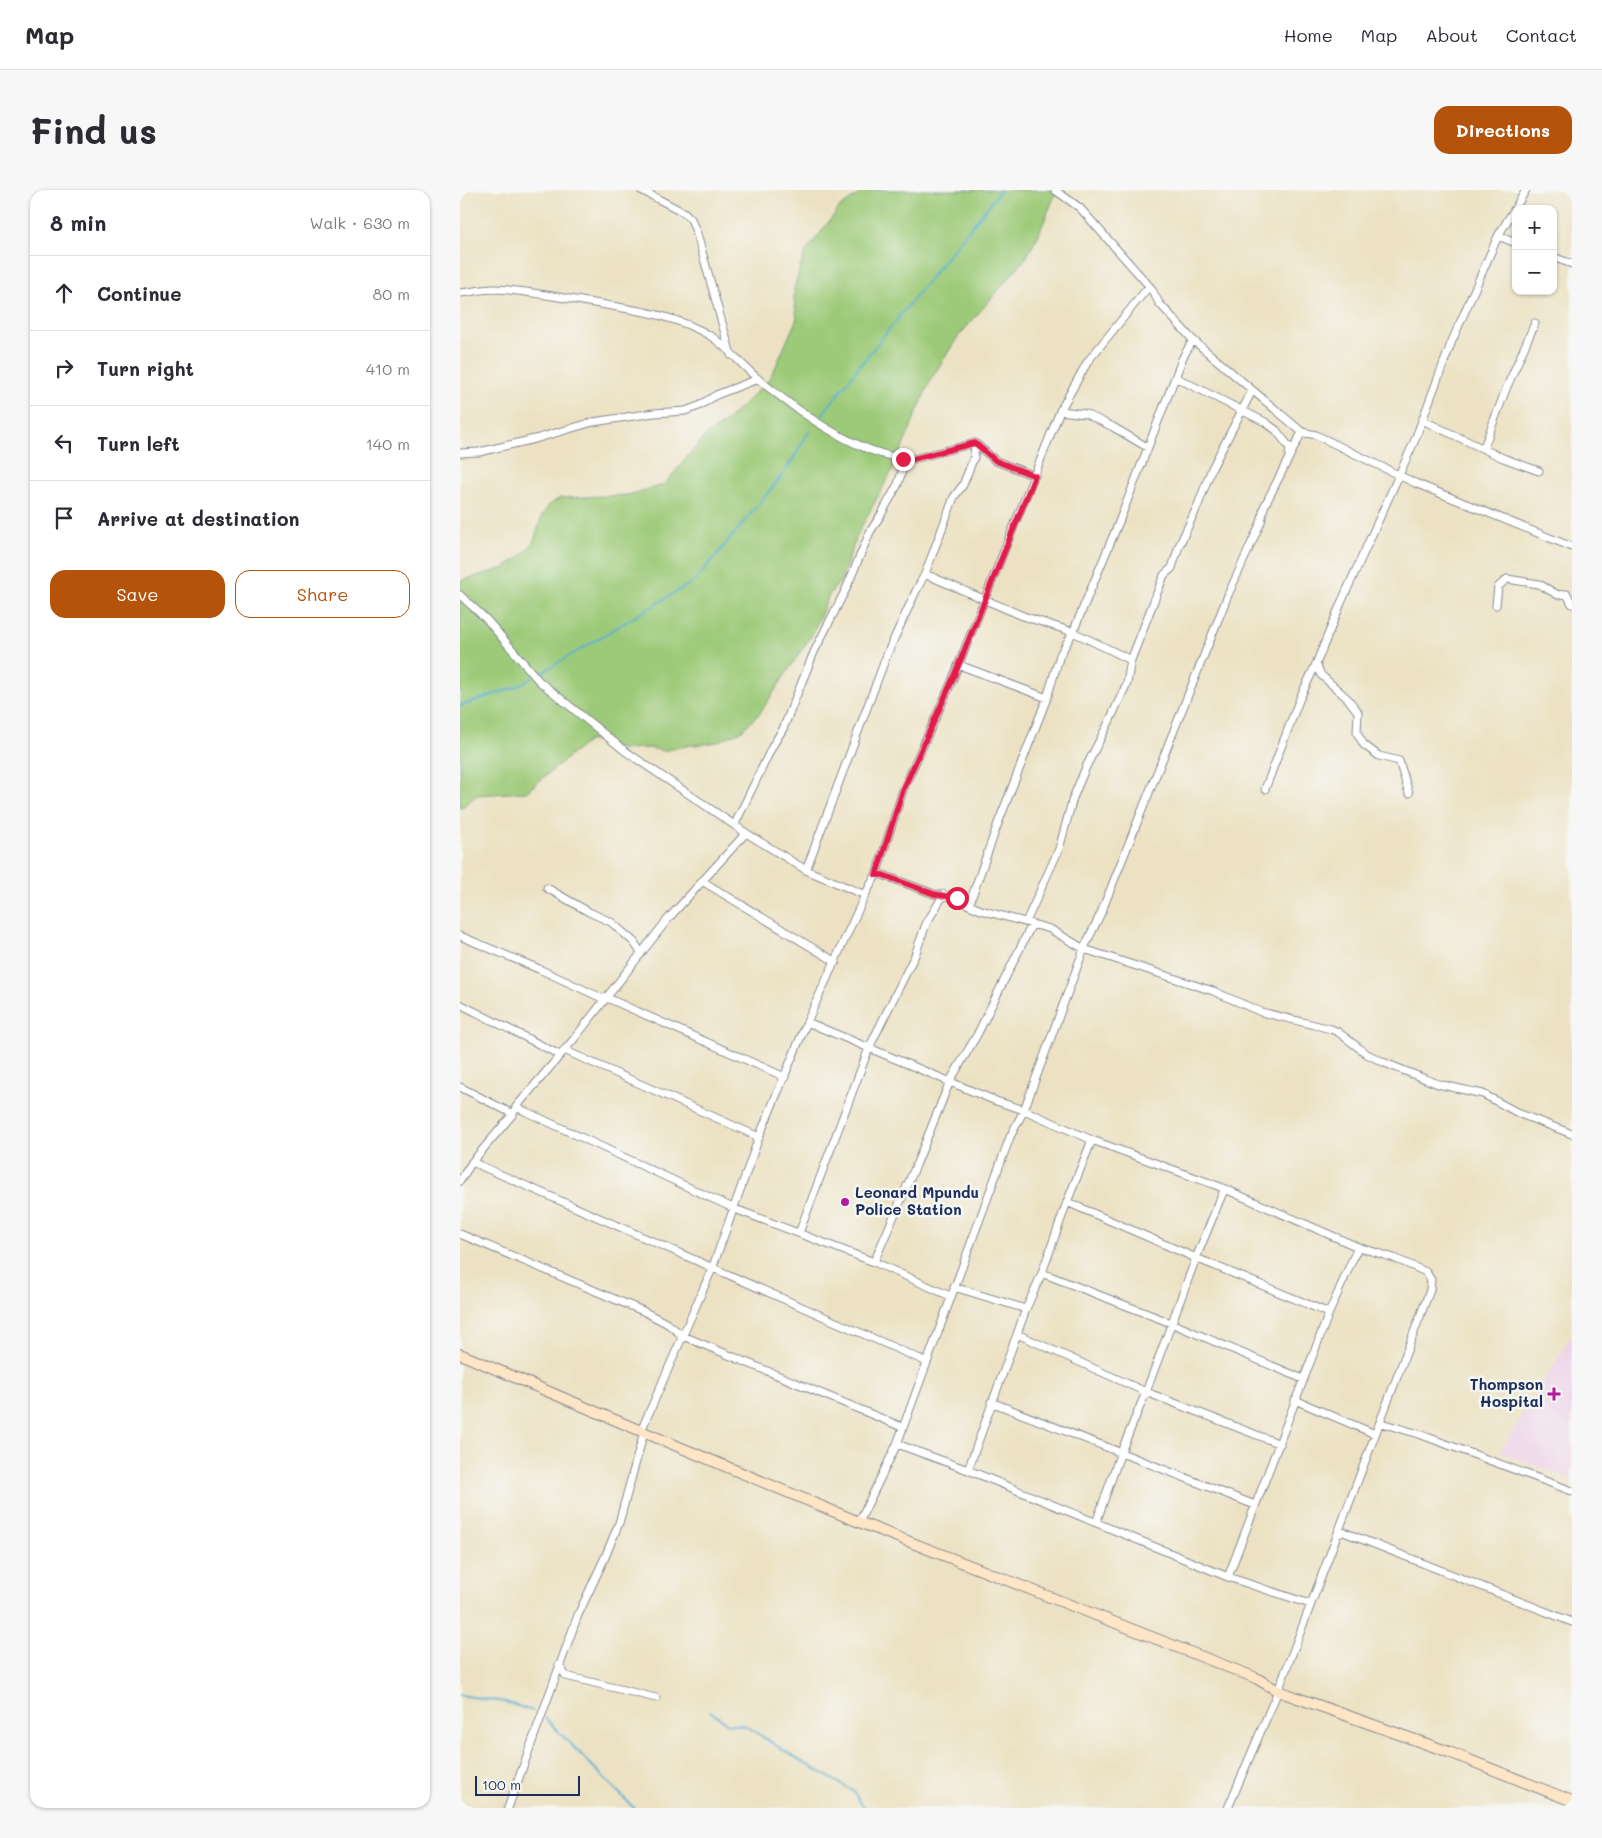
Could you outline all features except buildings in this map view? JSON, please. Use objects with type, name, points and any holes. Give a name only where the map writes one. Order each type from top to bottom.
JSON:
[{"type":"street","points":[[641,190],[679,209],[691,219],[732,356]]},
{"type":"street","points":[[1055,190],[1080,208],[1150,288],[1159,303],[1194,340],[1302,432],[1316,435],[1399,476],[1572,547]]},
{"type":"street","points":[[1265,789],[1269,783],[1294,714],[1341,603],[1399,476],[1452,341],[1498,236],[1526,190]]},
{"type":"street","points":[[1498,236],[1512,241]]},
{"type":"street","points":[[1557,258],[1572,264]]},
{"type":"street","points":[[508,1808],[578,1615],[619,1523],[642,1432],[712,1269],[735,1209],[759,1137],[786,1077],[807,1022],[876,875],[903,790],[959,665],[1060,411],[1088,361],[1146,290],[1150,288]]},
{"type":"street","points":[[460,294],[492,289],[534,292],[622,308],[680,322],[712,338],[758,379],[813,420],[841,437],[863,447],[903,459],[913,459],[975,443]]},
{"type":"street","points":[[1484,447],[1506,389],[1535,323]]},
{"type":"street","points":[[969,905],[997,826],[1047,698],[1060,655],[1073,632],[1119,522],[1183,357],[1194,340]]},
{"type":"street","points":[[1175,377],[1265,422],[1276,430],[1290,448],[1289,459]]},
{"type":"street","points":[[460,453],[488,450],[593,422],[654,413],[685,411],[699,406],[716,395],[758,379]]},
{"type":"street","points":[[874,1262],[917,1163],[950,1080],[976,1035],[1029,923],[1059,849],[1076,790],[1127,683],[1131,660],[1164,575],[1172,568],[1179,546],[1198,505],[1212,468],[1252,391]]},
{"type":"street","points":[[1060,411],[1086,414],[1114,427],[1147,447]]},
{"type":"street","points":[[1422,420],[1484,447],[1503,458],[1539,471]]},
{"type":"street","points":[[859,1522],[896,1444],[1010,1137],[1024,1110],[1084,949],[1228,595],[1260,522],[1264,507],[1302,432]]},
{"type":"street","points":[[975,443],[996,461],[1035,476]]},
{"type":"street","points":[[806,870],[888,652],[925,574],[954,497],[963,485],[974,457],[975,443]]},
{"type":"street","points":[[734,824],[773,745],[783,729],[814,652],[846,589],[870,532],[898,484],[903,468],[903,459]]},
{"type":"street","points":[[925,574],[984,600],[1054,627],[1073,632],[1131,660]]},
{"type":"street","points":[[1496,605],[1498,586],[1507,579],[1539,584],[1558,595],[1567,594],[1572,604]]},
{"type":"street","points":[[460,595],[487,620],[539,681],[624,750],[746,833],[806,870],[865,895]]},
{"type":"street","points":[[1316,664],[1321,675],[1348,699],[1358,712],[1357,732],[1364,746],[1379,756],[1399,761],[1409,792]]},
{"type":"street","points":[[959,665],[1047,698]]},
{"type":"street","points":[[460,1181],[472,1162],[562,1053],[641,952],[746,833]]},
{"type":"street","points":[[876,875],[883,875],[934,894],[944,894],[957,898],[969,905],[1050,929],[1084,949],[1213,991],[1261,1012],[1331,1029],[1338,1032],[1367,1054],[1385,1063],[1438,1084],[1483,1094],[1520,1114],[1572,1134]]},
{"type":"street","points":[[702,881],[836,962]]},
{"type":"street","points":[[547,888],[611,922],[634,942],[641,952]]},
{"type":"street","points":[[800,1233],[869,1048],[915,956],[926,924],[944,894]]},
{"type":"street","points":[[460,936],[786,1077]]},
{"type":"street","points":[[460,1004],[562,1053],[759,1137]]},
{"type":"street","points":[[807,1022],[950,1080],[996,1101],[1024,1110],[1092,1140],[1218,1186],[1358,1247],[1394,1258],[1426,1272],[1431,1280],[1430,1290],[1381,1423],[1375,1434],[1278,1691],[1228,1808]]},
{"type":"street","points":[[460,1087],[735,1209],[874,1262],[950,1296]]},
{"type":"street","points":[[968,1470],[991,1402],[1092,1140]]},
{"type":"street","points":[[472,1162],[927,1362]]},
{"type":"street","points":[[1096,1523],[1121,1452],[1224,1190]]},
{"type":"street","points":[[1067,1202],[1329,1313]]},
{"type":"street","points":[[460,1234],[643,1312],[668,1324],[683,1336],[902,1427]]},
{"type":"street","points":[[1228,1577],[1280,1444],[1303,1378],[1358,1247]]},
{"type":"street","points":[[1042,1273],[1172,1323],[1303,1378]]},
{"type":"street","points":[[954,1287],[1026,1309]]},
{"type":"street","points":[[1018,1334],[1146,1392],[1280,1444]]},
{"type":"street","points":[[460,1354],[859,1522],[1256,1678],[1278,1691],[1449,1752],[1572,1801]]},
{"type":"street","points":[[1295,1400],[1375,1434]]},
{"type":"street","points":[[991,1402],[1255,1505]]},
{"type":"street","points":[[1381,1423],[1419,1434],[1572,1492]]},
{"type":"street","points":[[896,1444],[968,1470],[1228,1577],[1310,1604]]},
{"type":"street","points":[[1337,1536],[1341,1531],[1572,1622]]},
{"type":"street","points":[[559,1665],[566,1676],[656,1698]]},
{"type":"shaded area","name":"Thompson Hospital","points":[[1572,1335],[1572,1480],[1500,1452]]},
{"type":"green space","points":[[865,190],[1057,190],[1038,236],[1026,258],[957,338],[930,381],[895,465],[858,533],[841,580],[829,595],[813,633],[760,713],[741,731],[717,742],[662,751],[650,748],[623,749],[611,747],[601,740],[588,741],[526,792],[477,795],[460,809],[460,581],[504,568],[527,551],[534,541],[542,516],[549,505],[560,498],[628,495],[664,485],[706,435],[726,421],[767,382],[797,318],[794,288],[805,253],[840,207]]},
{"type":"waterway","points":[[822,415],[1001,190]]},
{"type":"waterway","points":[[536,676],[696,580],[785,472],[810,430]]},
{"type":"waterway","points":[[460,706],[516,687],[532,678]]},
{"type":"waterway","points":[[460,1695],[505,1702],[533,1711]]},
{"type":"waterway","points":[[710,1711],[728,1724],[746,1726],[794,1757],[853,1791],[864,1808]]},
{"type":"waterway","points":[[545,1718],[634,1808]]},
{"type":"place","name":"Leonard Mpundu Police Station","points":[[845,1202]]},
{"type":"place","name":"Thompson Hospital","points":[[1554,1394]]},
{"type":"route","points":[[903,459],[913,459],[975,443],[996,461],[1035,476],[952,681],[903,790],[876,875],[883,875],[934,894],[944,894],[957,898]]}]
